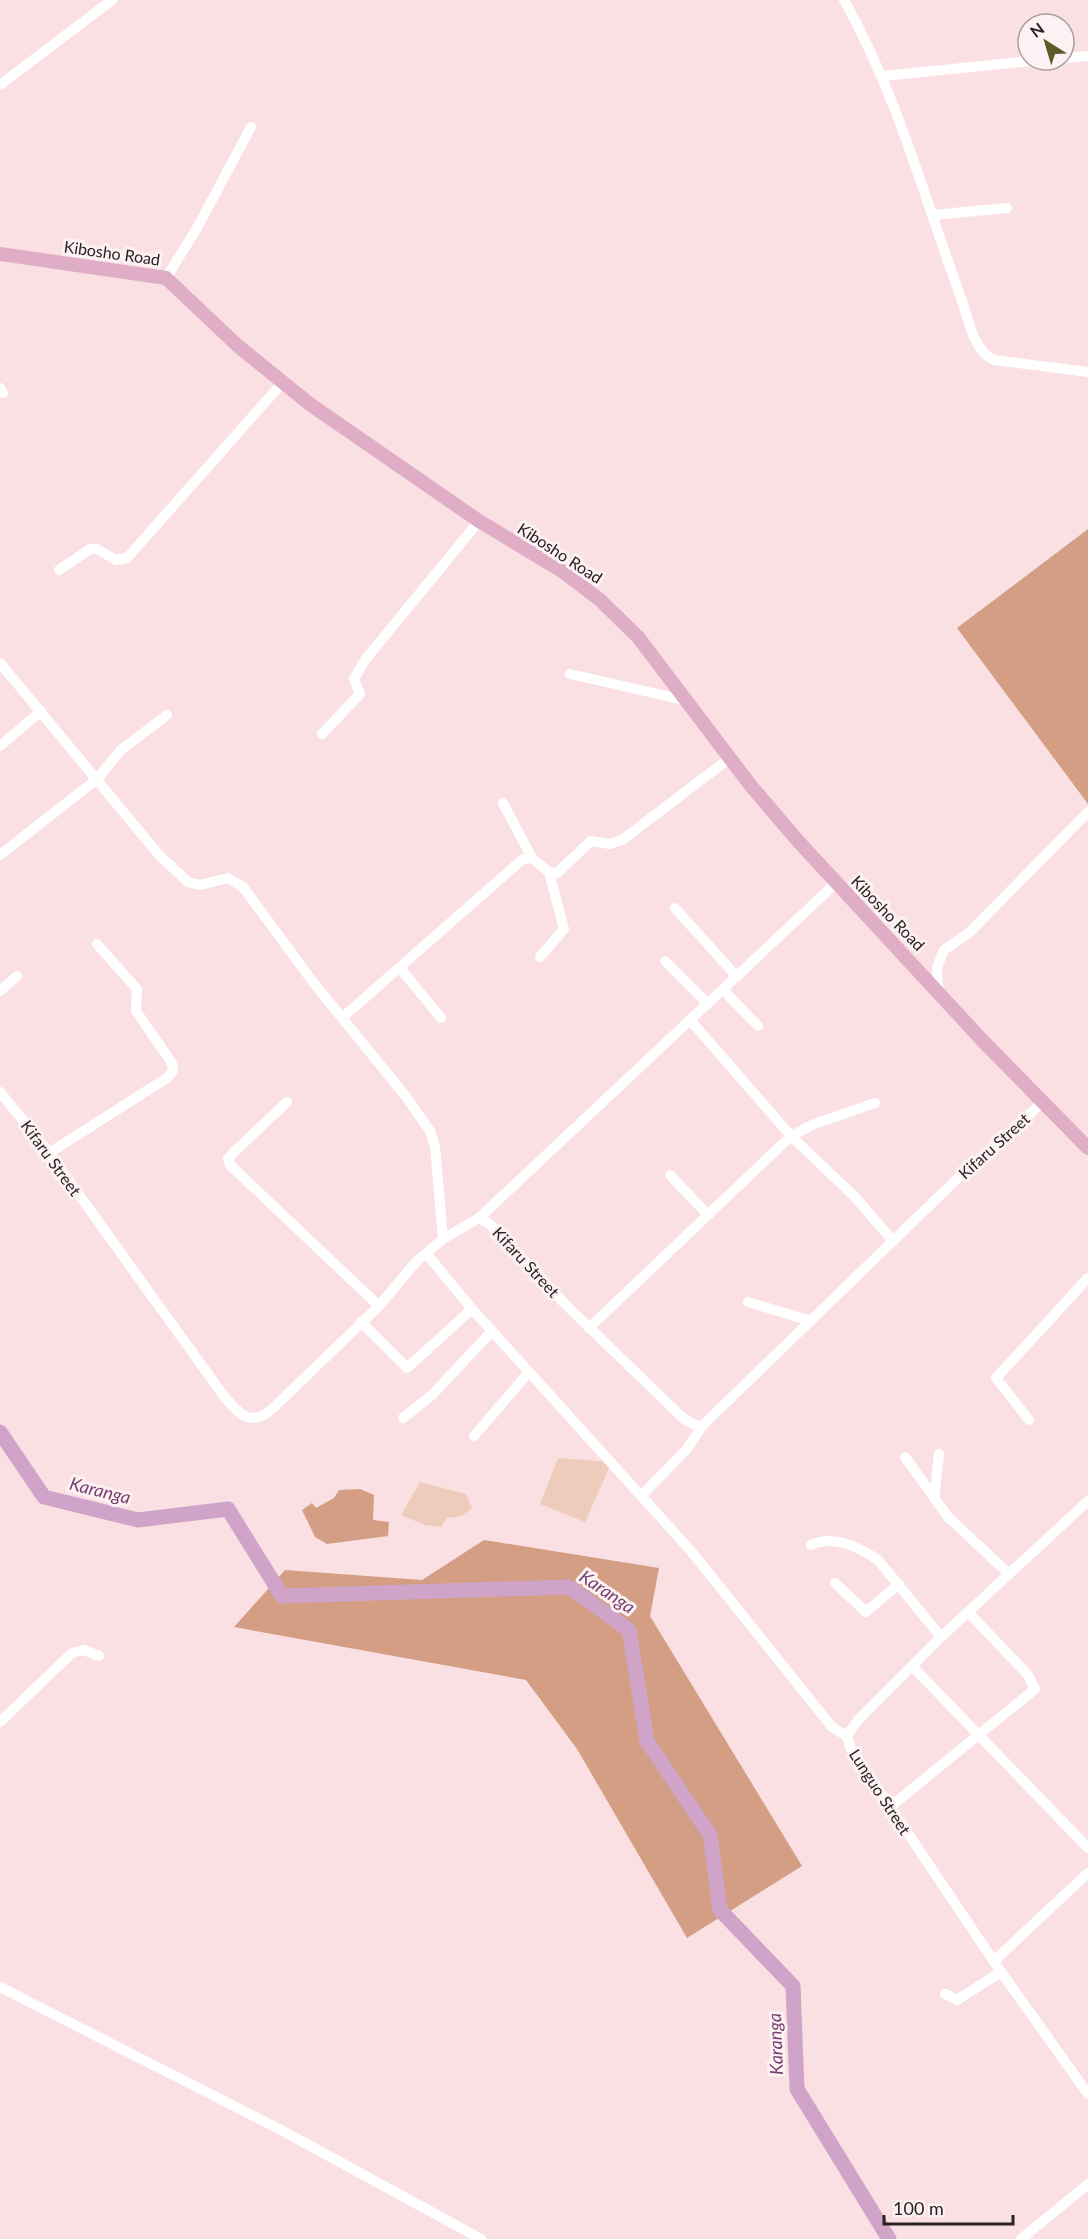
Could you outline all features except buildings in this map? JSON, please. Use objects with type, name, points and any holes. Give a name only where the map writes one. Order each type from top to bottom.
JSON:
[{"type":"main road","name":"Kibosho Road","points":[[0,254],[166,278],[238,346],[373,449],[479,521],[562,571],[609,607],[644,644],[751,786],[836,883],[1088,1148]]},
{"type":"street","points":[[0,85],[112,0]]},
{"type":"street","points":[[844,0],[884,76],[977,342],[986,356],[994,360],[1088,372]]},
{"type":"street","points":[[884,76],[1016,62]]},
{"type":"street","points":[[166,278],[197,228],[251,127]]},
{"type":"street","points":[[933,214],[1007,208]]},
{"type":"street","points":[[59,570],[90,549],[97,549],[116,560],[127,558],[283,382]]},
{"type":"street","points":[[322,734],[360,694],[354,679],[365,660],[479,521]]},
{"type":"street","points":[[0,663],[159,855],[188,882],[200,885],[228,878],[243,887],[313,982],[407,1098],[434,1138],[443,1239]]},
{"type":"street","points":[[570,674],[684,700]]},
{"type":"street","points":[[0,746],[41,711]]},
{"type":"street","points":[[0,855],[97,779],[127,745],[167,715]]},
{"type":"street","points":[[549,872],[561,871],[591,841],[610,844],[622,840],[730,758]]},
{"type":"street","points":[[503,802],[532,858],[549,872],[564,929],[540,957]]},
{"type":"street","points":[[938,991],[937,967],[944,950],[970,932],[1088,812]]},
{"type":"street","points":[[343,1017],[515,865],[532,858]]},
{"type":"street","points":[[478,1218],[836,883]]},
{"type":"street","points":[[675,908],[737,978]]},
{"type":"street","points":[[49,1154],[167,1078],[173,1071],[172,1063],[136,1011],[137,988],[97,944]]},
{"type":"street","points":[[665,961],[708,1005]]},
{"type":"street","points":[[400,968],[441,1018]]},
{"type":"street","points":[[0,991],[17,976]]},
{"type":"street","points":[[723,990],[758,1026]]},
{"type":"street","points":[[690,1021],[791,1136],[855,1197],[893,1241]]},
{"type":"street","name":"Kifaru Street","points":[[0,1092],[49,1154],[223,1395],[240,1413],[250,1418],[259,1419],[271,1410],[379,1306],[426,1253],[443,1239],[478,1218],[490,1224],[589,1328],[684,1419],[697,1426],[703,1425],[893,1241],[1043,1102]]},
{"type":"street","points":[[287,1102],[233,1153],[228,1159],[230,1165],[379,1306]]},
{"type":"street","points":[[589,1328],[791,1136],[814,1125],[875,1103]]},
{"type":"street","points":[[670,1174],[708,1215]]},
{"type":"street","points":[[426,1253],[472,1310],[698,1560],[832,1727],[847,1736]]},
{"type":"street","points":[[1029,1420],[996,1378],[1088,1278]]},
{"type":"street","points":[[748,1302],[811,1321]]},
{"type":"street","points":[[361,1322],[407,1368],[472,1310]]},
{"type":"street","points":[[403,1418],[432,1395],[492,1331]]},
{"type":"street","points":[[474,1436],[529,1372]]},
{"type":"street","points":[[641,1496],[686,1450],[703,1425]]},
{"type":"street","points":[[934,1499],[939,1454]]},
{"type":"street","points":[[905,1457],[934,1499],[963,1532],[1008,1573]]},
{"type":"street","name":"Lunguo Street","points":[[1088,1501],[941,1637],[858,1720],[847,1736],[850,1747],[1001,1972],[1088,2094]]},
{"type":"street","points":[[811,1545],[826,1539],[864,1551],[878,1560],[941,1637]]},
{"type":"street","points":[[835,1583],[866,1612],[899,1584]]},
{"type":"street","points":[[890,1807],[1035,1689],[1028,1675],[968,1612]]},
{"type":"street","points":[[0,1722],[72,1653],[84,1650],[99,1656]]},
{"type":"street","points":[[913,1667],[1088,1848]]},
{"type":"street","points":[[994,1961],[1088,1873]]},
{"type":"street","points":[[945,1994],[957,2000],[1001,1972]]},
{"type":"street","points":[[0,1987],[283,2131],[481,2239]]},
{"type":"street","points":[[1020,2239],[1088,2184]]},
{"type":"shaded area","points":[[1088,529],[1088,804],[957,628]]},
{"type":"shaded area","points":[[558,1458],[612,1462],[585,1522],[540,1504]]},
{"type":"shaded area","points":[[420,1482],[466,1494],[472,1508],[461,1516],[447,1518],[441,1527],[425,1525],[401,1515]]},
{"type":"shaded area","points":[[360,1489],[374,1495],[373,1520],[389,1522],[388,1536],[327,1544],[315,1537],[302,1510],[312,1503],[316,1508],[334,1498],[339,1490]]},
{"type":"shaded area","points":[[484,1540],[659,1568],[650,1616],[802,1866],[687,1938],[577,1749],[526,1680],[234,1627],[285,1570],[422,1580]]},
{"type":"waterway","name":"Karanga","points":[[0,1432],[44,1497],[138,1520],[228,1509],[282,1596],[569,1587],[629,1630],[647,1741],[710,1835],[720,1910],[793,1986],[797,2089],[889,2239]]}]
